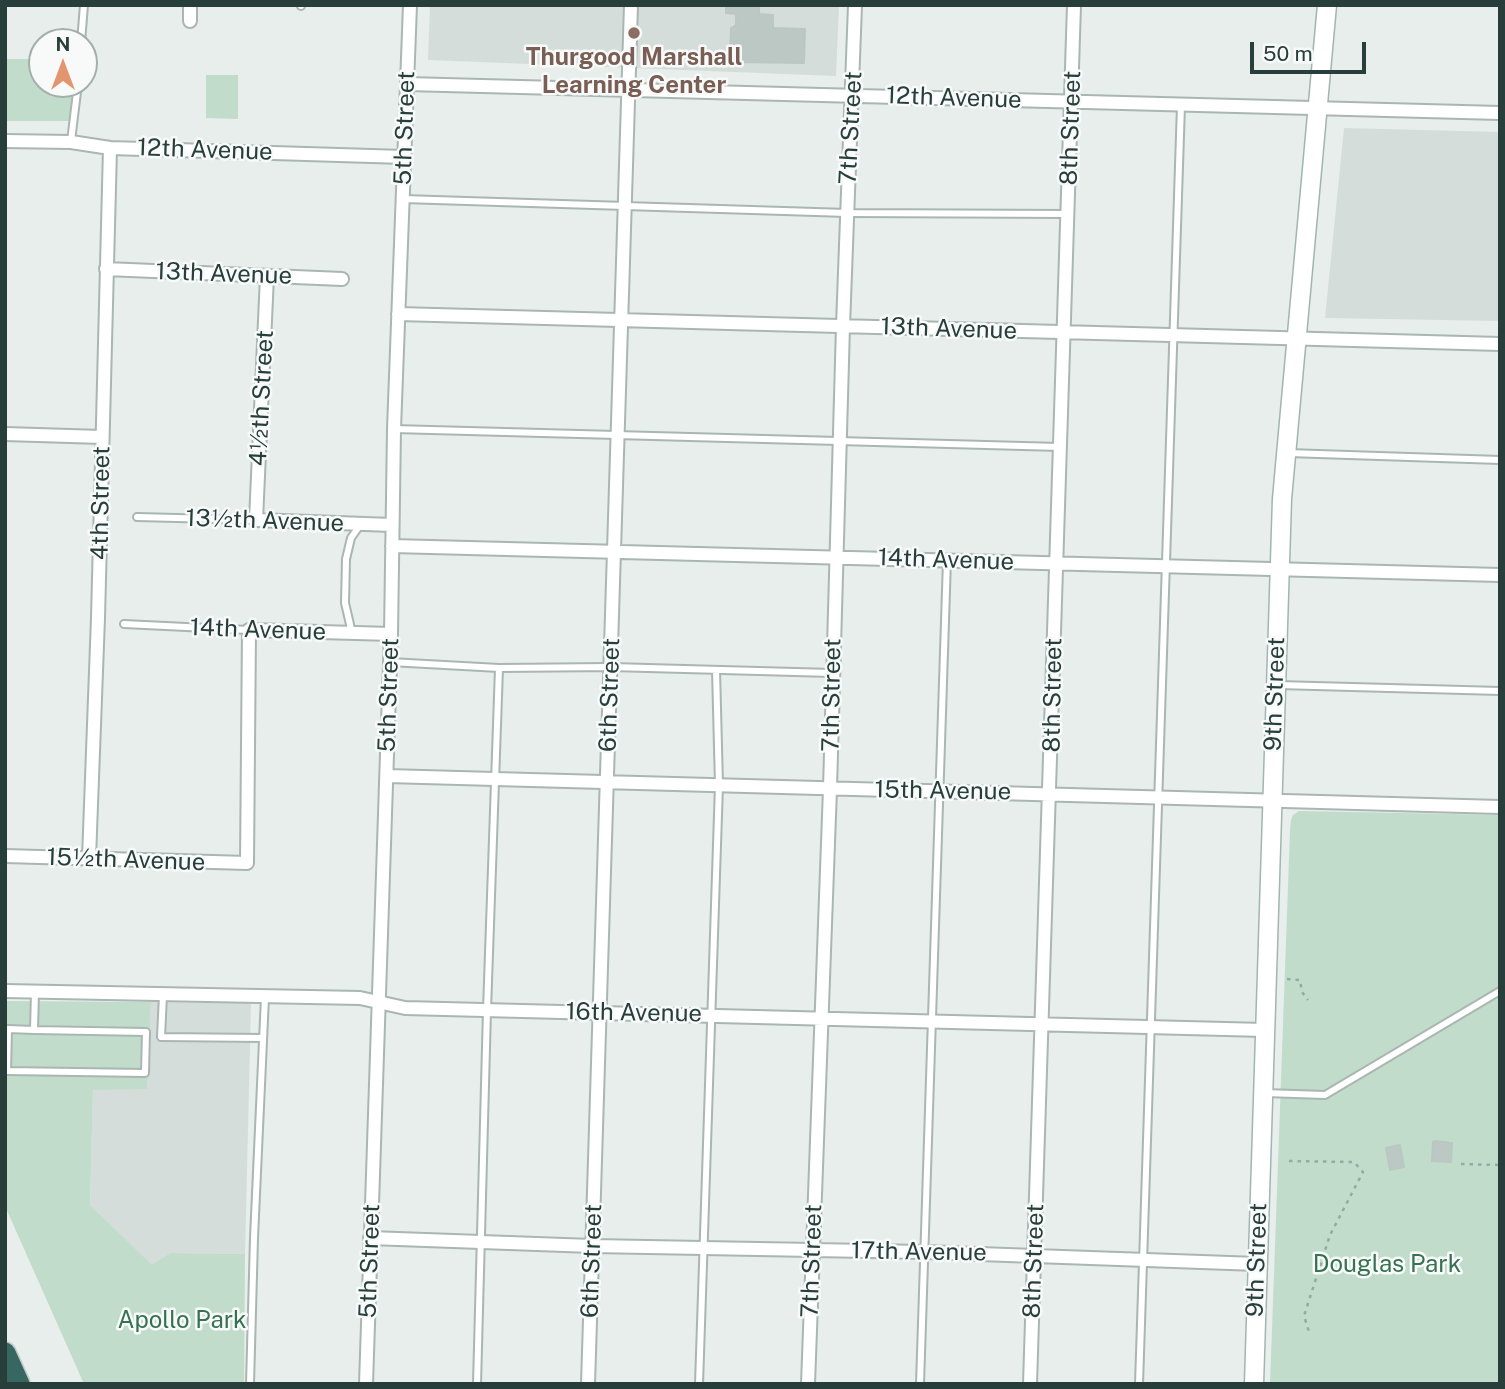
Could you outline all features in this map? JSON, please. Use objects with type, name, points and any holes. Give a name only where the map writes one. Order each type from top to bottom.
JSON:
[{"type":"highway","points":[[5,1353],[19,1384]]},
{"type":"street","points":[[190,5],[190,21]]},
{"type":"street","name":"5th Street","points":[[366,1384],[377,1002],[387,776],[394,429],[410,5]]},
{"type":"street","name":"6th Street","points":[[588,1384],[631,5]]},
{"type":"street","name":"7th Street","points":[[808,1384],[855,5]]},
{"type":"street","name":"8th Street","points":[[1030,1384],[1074,5]]},
{"type":"street","name":"9th Street","points":[[1254,1384],[1279,569],[1285,453],[1327,5]]},
{"type":"street","name":"12th Avenue","points":[[407,84],[1500,113]]},
{"type":"street","name":"12th Avenue","points":[[5,141],[71,142],[110,148],[404,157]]},
{"type":"street","name":"4th Street","points":[[89,858],[110,148]]},
{"type":"street","name":"13th Avenue","points":[[106,269],[342,279]]},
{"type":"street","name":"4½th Street","points":[[256,520],[267,275]]},
{"type":"street","name":"13th Avenue","points":[[398,314],[1500,344]]},
{"type":"street","points":[[5,434],[102,437]]},
{"type":"street","name":"13½th Avenue","points":[[256,520],[392,525]]},
{"type":"street","name":"14th Avenue","points":[[392,546],[1500,575]]},
{"type":"street","name":"14th Avenue","points":[[250,630],[391,634]]},
{"type":"street","name":"15½th Avenue","points":[[5,856],[247,863],[250,630]]},
{"type":"street","name":"15th Avenue","points":[[387,776],[1500,807]]},
{"type":"street","name":"16th Avenue","points":[[5,991],[360,998],[405,1008],[1264,1030]]},
{"type":"street","name":"17th Avenue","points":[[370,1238],[592,1246],[1142,1258],[1257,1264]]},
{"type":"lane","points":[[82,28],[84,5]]},
{"type":"lane","points":[[71,142],[76,98]]},
{"type":"lane","points":[[1139,1384],[1181,105]]},
{"type":"lane","points":[[402,199],[847,213],[1068,214]]},
{"type":"lane","points":[[394,429],[1060,447]]},
{"type":"lane","points":[[1285,453],[1500,460]]},
{"type":"lane","name":"13½th Avenue","points":[[137,517],[256,520]]},
{"type":"lane","points":[[352,633],[345,603],[346,559],[351,538],[361,524]]},
{"type":"lane","points":[[920,1384],[947,560]]},
{"type":"lane","name":"14th Avenue","points":[[124,624],[250,630]]},
{"type":"lane","points":[[390,662],[499,668],[611,667],[832,673]]},
{"type":"lane","points":[[477,1384],[499,668]]},
{"type":"lane","points":[[699,1384],[719,785],[716,670]]},
{"type":"lane","points":[[1276,684],[1500,691]]},
{"type":"lane","points":[[1263,1093],[1325,1095],[1500,991]]},
{"type":"lane","points":[[34,1030],[35,992]]},
{"type":"lane","points":[[163,995],[161,1037],[263,1038]]},
{"type":"lane","points":[[250,1384],[265,997]]},
{"type":"lane","points":[[8,1029],[34,1030],[146,1032],[145,1073],[7,1071],[8,1029]]},
{"type":"path","points":[[1287,979],[1300,980],[1308,1000]]},
{"type":"path","points":[[1289,1161],[1354,1162],[1363,1172],[1330,1236],[1304,1316],[1310,1335]]},
{"type":"path","points":[[1461,1164],[1500,1165]]},
{"type":"shaded area","name":"Thurgood Marshall Learning Center","points":[[430,5],[839,5],[836,76],[428,60]]},
{"type":"shaded area","points":[[1344,128],[1500,132],[1500,321],[1325,318]]},
{"type":"shaded area","points":[[151,1002],[251,1003],[245,1254],[170,1253],[152,1266],[90,1205],[93,1089],[147,1088]]},
{"type":"green space","points":[[5,59],[28,59],[28,98],[72,98],[71,121],[5,121]]},
{"type":"green space","points":[[206,75],[238,75],[238,119],[206,118]]},
{"type":"green space","name":"Douglas Park","points":[[1299,811],[1500,815],[1500,1384],[1270,1384],[1290,831],[1293,815]]},
{"type":"green space","name":"Apollo Park","points":[[5,1001],[151,1002],[147,1089],[93,1090],[90,1205],[152,1265],[170,1253],[245,1254],[244,1384],[84,1384],[5,1206]]},
{"type":"building","points":[[726,5],[759,5],[759,14],[773,15],[773,28],[805,29],[804,63],[733,62],[733,59],[730,59],[731,28],[736,25],[736,14],[726,13]]},
{"type":"building","points":[[1435,1141],[1452,1143],[1451,1162],[1432,1161]]},
{"type":"building","points":[[1400,1145],[1404,1167],[1390,1170],[1386,1148]]},
{"type":"place","name":"Thurgood Marshall Learning Center","points":[[634,33]]}]
